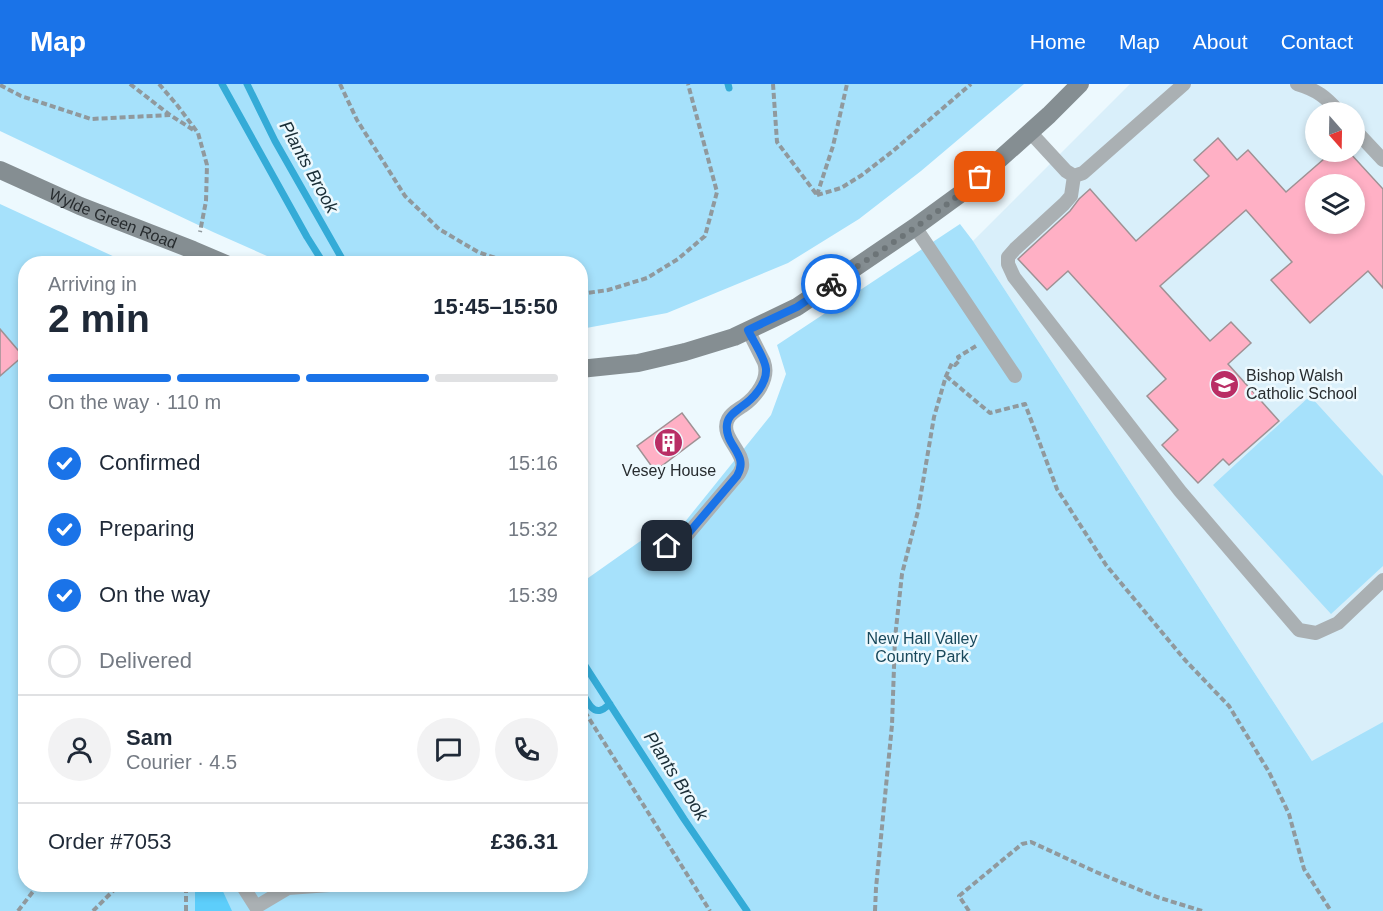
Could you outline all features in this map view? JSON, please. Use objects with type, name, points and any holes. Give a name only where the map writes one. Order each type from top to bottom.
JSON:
[{"type":"street","points":[[588,368],[638,363],[685,352],[734,337],[797,307],[963,192],[1080,84]]},
{"type":"street","name":"Wylde Green Road","points":[[0,170],[80,206],[208,256]]},
{"type":"lane","points":[[1074,176],[1083,173],[1184,84]]},
{"type":"lane","points":[[1297,84],[1317,92],[1330,102]]},
{"type":"lane","points":[[1030,132],[1066,171],[1074,176]]},
{"type":"lane","points":[[1365,141],[1383,160]]},
{"type":"lane","points":[[1074,176],[1071,196],[1008,257],[1008,264],[1014,277],[1040,313],[1180,491],[1299,630],[1316,633],[1338,623],[1383,580]]},
{"type":"lane","points":[[915,227],[1015,376]]},
{"type":"lane","points":[[654,550],[687,535],[741,469],[741,459],[726,430],[727,421],[733,413],[753,398],[763,381],[766,368],[748,330]]},
{"type":"lane","points":[[246,892],[256,907],[281,892]]},
{"type":"path","points":[[130,84],[198,133]]},
{"type":"path","points":[[159,84],[198,133],[207,165],[206,201],[201,231],[194,250]]},
{"type":"path","points":[[340,84],[357,120],[405,196],[439,229],[478,252],[490,256]]},
{"type":"path","points":[[588,293],[608,290],[647,278],[678,259],[705,236],[717,192],[688,84]]},
{"type":"path","points":[[773,84],[777,142],[817,195]]},
{"type":"path","points":[[817,195],[833,146],[847,84]]},
{"type":"path","points":[[817,195],[841,188],[862,175],[971,84]]},
{"type":"path","points":[[0,85],[21,96],[91,119],[170,115]]},
{"type":"path","points":[[875,911],[892,725],[895,638],[902,574],[918,511],[934,417],[946,376],[952,363],[955,365],[960,360],[958,357],[990,338]]},
{"type":"path","points":[[946,376],[990,413],[1025,404],[1057,489],[1106,565],[1185,660],[1229,706],[1269,772],[1289,814],[1304,868],[1331,911]]},
{"type":"path","points":[[588,717],[711,911]]},
{"type":"path","points":[[969,911],[959,896],[1022,844],[1031,842],[1147,892],[1202,911]]},
{"type":"path","points":[[18,911],[33,892]]},
{"type":"path","points":[[93,911],[111,892]]},
{"type":"path","points":[[186,892],[186,911]]},
{"type":"shaded area","name":"Bishop Walsh Catholic School","points":[[1130,84],[1383,84],[1383,866],[973,241]]},
{"type":"shaded area","points":[[195,892],[223,892],[232,911],[195,911]]},
{"type":"green space","points":[[0,84],[1024,84],[921,171],[859,219],[788,263],[667,313],[588,328],[588,256],[267,256],[0,131]]},
{"type":"green space","name":"New Hall Valley Country Park","points":[[0,204],[113,256],[18,256],[18,892],[588,892],[588,578],[666,523],[676,533],[771,415],[786,374],[777,345],[960,224],[1312,761],[1383,722],[1383,911],[0,911]]},
{"type":"green space","points":[[1310,396],[1383,476],[1383,566],[1331,614],[1213,485]]},
{"type":"building","points":[[1218,138],[1237,160],[1248,150],[1286,192],[1305,175],[1305,234],[1365,234],[1365,174],[1307,174],[1320,162],[1358,162],[1383,189],[1383,288],[1368,271],[1310,323],[1271,280],[1292,262],[1246,210],[1160,286],[1210,341],[1231,322],[1251,343],[1228,364],[1279,421],[1229,465],[1223,459],[1198,483],[1162,445],[1178,430],[1147,396],[1166,379],[1068,271],[1047,290],[1018,259],[1070,211],[1090,189],[1136,241],[1209,176],[1194,160]]},
{"type":"building","points":[[0,329],[18,350],[18,360],[0,376]]},
{"type":"building","name":"Vesey House","points":[[682,413],[700,437],[655,471],[637,446]]},
{"type":"waterway","points":[[222,84],[319,256]]},
{"type":"waterway","name":"Plants Brook","points":[[247,84],[275,141],[340,256]]},
{"type":"waterway","points":[[728,84],[729,88]]},
{"type":"waterway","name":"Plants Brook","points":[[588,670],[684,819],[747,911]]},
{"type":"waterway","points":[[588,702],[597,711],[610,704]]},
{"type":"way so far","points":[[831,284],[937,211],[980,177]]},
{"type":"place","name":"Bishop Walsh Catholic School","points":[[1225,384]]},
{"type":"place","name":"Vesey House","points":[[669,442]]},
{"type":"route","points":[[667,546],[687,535],[741,469],[741,459],[726,430],[727,421],[759,390],[766,368],[748,330],[781,316],[831,284]]}]
